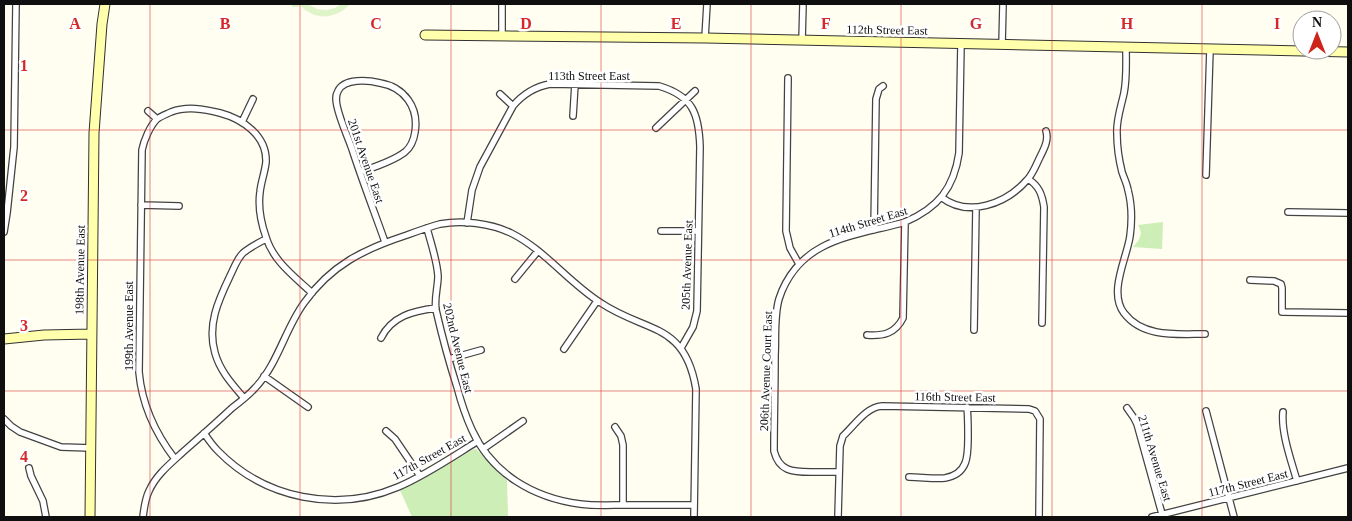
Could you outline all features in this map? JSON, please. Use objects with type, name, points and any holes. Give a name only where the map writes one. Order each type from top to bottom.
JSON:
[{"type":"street","points":[[4,232],[14,147],[16,4]]},
{"type":"street","name":"198th Avenue East","points":[[90,517],[94,132],[105,4]]},
{"type":"street","points":[[502,4],[502,36]]},
{"type":"street","points":[[706,4],[706,38]]},
{"type":"street","points":[[802,41],[803,4]]},
{"type":"street","points":[[1002,45],[1003,4]]},
{"type":"street","name":"112th Street East","points":[[425,35],[706,38],[1348,52]]},
{"type":"street","points":[[961,44],[959,153],[952,181],[941,198],[959,207],[976,208],[1008,196],[1028,179],[1045,145],[1048,136],[1046,132]]},
{"type":"street","points":[[1126,47],[1125,84],[1119,112],[1117,134],[1120,160],[1129,190],[1131,213],[1129,242],[1120,273],[1119,303],[1124,314],[1139,326],[1156,332],[1205,334]]},
{"type":"street","points":[[1206,176],[1210,49]]},
{"type":"street","points":[[788,78],[786,232],[790,248],[799,264]]},
{"type":"street","name":"201st Avenue East","points":[[360,172],[396,158],[411,145],[415,134],[416,122],[410,101],[394,87],[380,82],[347,82],[340,86],[336,96],[337,107],[360,172],[385,242]]},
{"type":"street","name":"113th Street East","points":[[513,106],[524,95],[538,87],[550,84],[659,86],[676,92],[685,100]]},
{"type":"street","points":[[573,116],[575,84]]},
{"type":"street","points":[[874,230],[876,99],[883,86]]},
{"type":"street","points":[[656,128],[695,91]]},
{"type":"street","points":[[467,223],[472,190],[480,167],[513,106],[500,94]]},
{"type":"street","points":[[242,122],[253,99]]},
{"type":"street","name":"205th Avenue East","points":[[681,348],[693,327],[697,311],[700,147],[696,115],[685,100]]},
{"type":"street","points":[[148,111],[157,119],[188,108],[209,110],[242,122],[257,134],[263,144],[266,163],[259,199],[266,239],[280,262],[312,293]]},
{"type":"street","name":"199th Avenue East","points":[[157,119],[148,134],[142,150],[139,380],[144,404],[150,419],[158,435],[175,459]]},
{"type":"street","points":[[1028,179],[1038,188],[1044,207],[1042,323]]},
{"type":"street","name":"114th Street East","points":[[799,264],[822,246],[905,222],[925,212],[941,198]]},
{"type":"street","points":[[141,205],[179,206]]},
{"type":"street","points":[[974,330],[976,208]]},
{"type":"street","points":[[1288,212],[1348,213]]},
{"type":"street","points":[[867,335],[876,336],[890,333],[898,326],[902,318],[905,222]]},
{"type":"street","points":[[143,517],[148,493],[160,472],[257,386],[273,363],[299,310],[327,276],[360,253],[385,242],[441,224],[467,223],[502,229],[519,238],[538,251],[597,301],[619,314],[649,325],[663,333],[681,348],[694,375],[696,389],[694,517]]},
{"type":"street","name":"202nd Avenue East","points":[[427,228],[437,268],[436,308],[464,411],[478,441]]},
{"type":"street","points":[[661,231],[698,231]]},
{"type":"street","points":[[244,398],[225,375],[219,364],[213,341],[213,318],[219,298],[238,260],[248,249],[266,239]]},
{"type":"street","points":[[515,279],[538,251]]},
{"type":"street","name":"206th Avenue Court East","points":[[799,264],[782,290],[777,308],[774,451],[779,462],[786,469],[796,472],[839,472]]},
{"type":"street","points":[[1250,280],[1274,281],[1281,284],[1282,312],[1348,313]]},
{"type":"street","points":[[564,349],[597,301]]},
{"type":"street","points":[[382,338],[389,326],[398,319],[415,312],[436,308]]},
{"type":"street","points":[[4,339],[44,335],[92,334]]},
{"type":"street","points":[[449,359],[481,350]]},
{"type":"street","points":[[264,376],[308,407]]},
{"type":"street","name":"116th Street East","points":[[839,472],[840,446],[843,436],[872,408],[882,406],[1029,409],[1038,413],[1041,429],[1039,517]]},
{"type":"street","points":[[910,477],[946,478],[962,469],[966,462],[968,451],[968,407]]},
{"type":"street","name":"211th Avenue East","points":[[1127,408],[1136,424],[1162,514]]},
{"type":"street","points":[[1206,411],[1234,517]]},
{"type":"street","points":[[1283,412],[1284,432],[1297,481]]},
{"type":"street","points":[[4,419],[20,432],[61,447],[91,448]]},
{"type":"street","points":[[483,449],[523,421]]},
{"type":"street","points":[[615,427],[621,436],[623,445],[623,505]]},
{"type":"street","points":[[386,431],[395,439],[420,476]]},
{"type":"street","name":"117th Street East","points":[[204,434],[230,462],[249,476],[278,490],[306,498],[337,500],[367,497],[400,486],[420,476],[478,441],[494,463],[507,475],[539,494],[582,504],[694,504]]},
{"type":"street","points":[[29,468],[43,500],[46,517]]},
{"type":"street","name":"117th Street East","points":[[1152,517],[1348,468]]},
{"type":"street","points":[[838,517],[839,472]]},
{"type":"green space","points":[[292,4],[299,4],[299,7],[292,7]]},
{"type":"green space","points":[[299,4],[308,4],[317,9],[326,10],[341,4],[350,4],[331,16],[318,16],[305,10]]},
{"type":"green space","points":[[1163,222],[1162,249],[1133,247],[1141,235],[1138,225]]},
{"type":"green space","points":[[474,449],[507,480],[508,517],[412,517],[400,490]]}]
